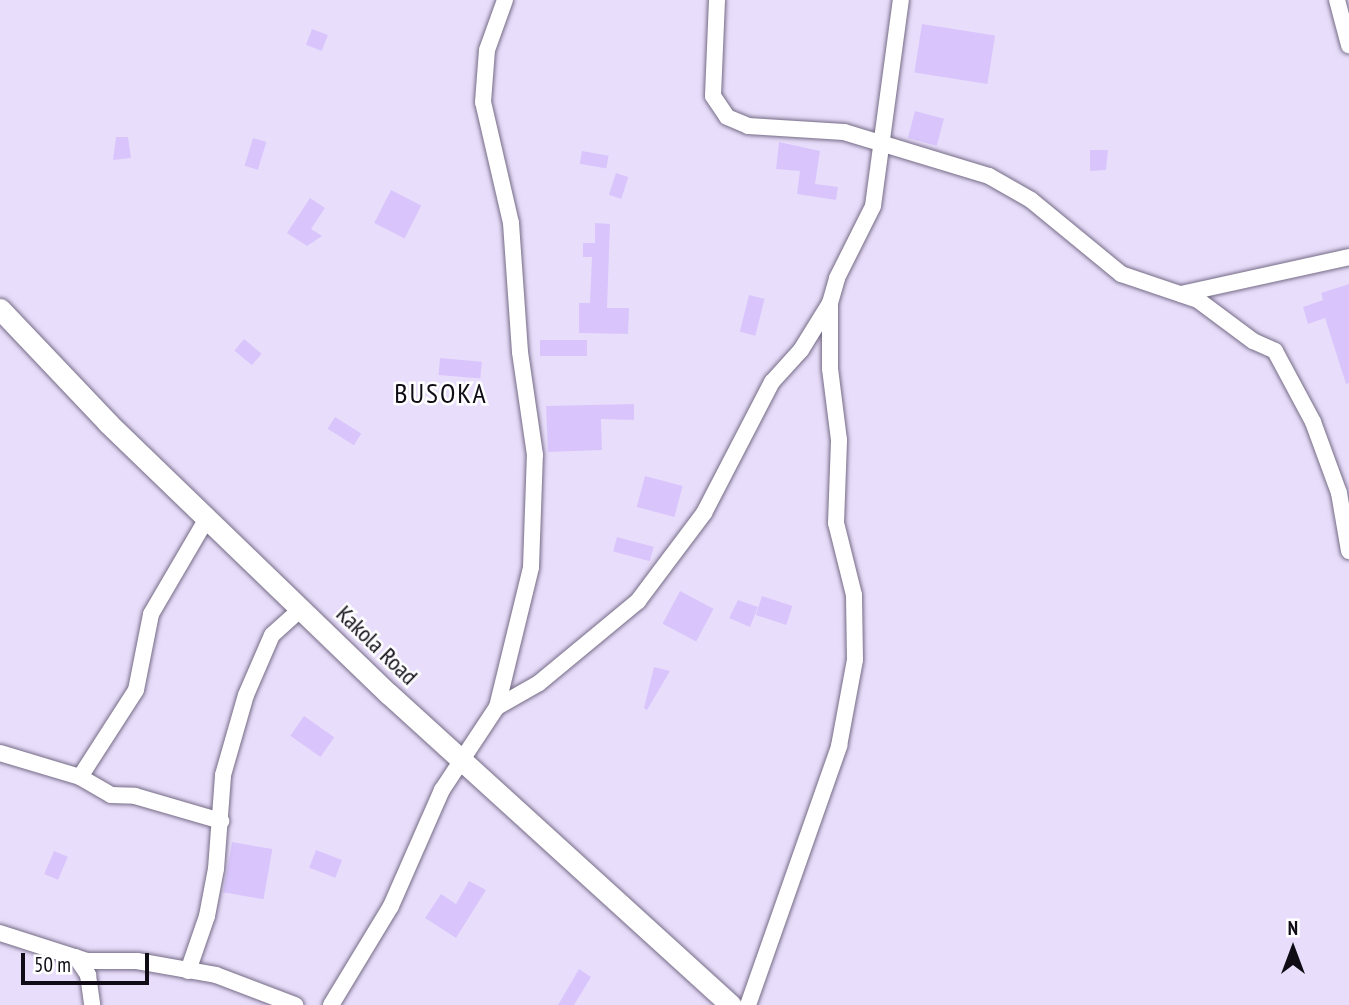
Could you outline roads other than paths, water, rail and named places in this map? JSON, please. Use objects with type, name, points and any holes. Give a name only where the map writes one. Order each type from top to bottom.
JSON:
[{"type":"main road","name":"Kakola Road","points":[[0,309],[301,609],[731,1005]]},
{"type":"street","points":[[331,1002],[391,906],[442,790],[497,707],[531,567],[535,454],[520,352],[511,223],[484,102],[487,50],[505,0]]},
{"type":"street","points":[[716,0],[713,96],[727,117],[747,126],[844,132],[885,141],[1014,188],[1121,274],[1181,294],[1218,312],[1247,337],[1275,351],[1288,371],[1339,492],[1349,551]]},
{"type":"street","points":[[748,1005],[839,746],[855,660],[854,596],[836,523],[839,440],[830,369],[830,303],[837,278],[873,206],[885,141],[901,0]]},
{"type":"street","points":[[1337,0],[1349,45]]},
{"type":"street","points":[[1181,294],[1349,257]]},
{"type":"street","points":[[497,707],[539,682],[638,601],[704,513],[772,382],[801,350],[830,303]]},
{"type":"street","points":[[80,777],[136,690],[151,614],[207,518]]},
{"type":"street","points":[[188,971],[207,916],[221,821],[223,775],[246,695],[272,635],[301,609]]},
{"type":"street","points":[[0,753],[80,777],[111,795],[135,796],[221,821]]},
{"type":"street","points":[[0,933],[87,961],[136,961],[216,975],[295,1005]]},
{"type":"street","points":[[76,957],[88,975],[92,1005]]},
{"type":"district","name":"BUSOKA","points":[[441,393]]}]
